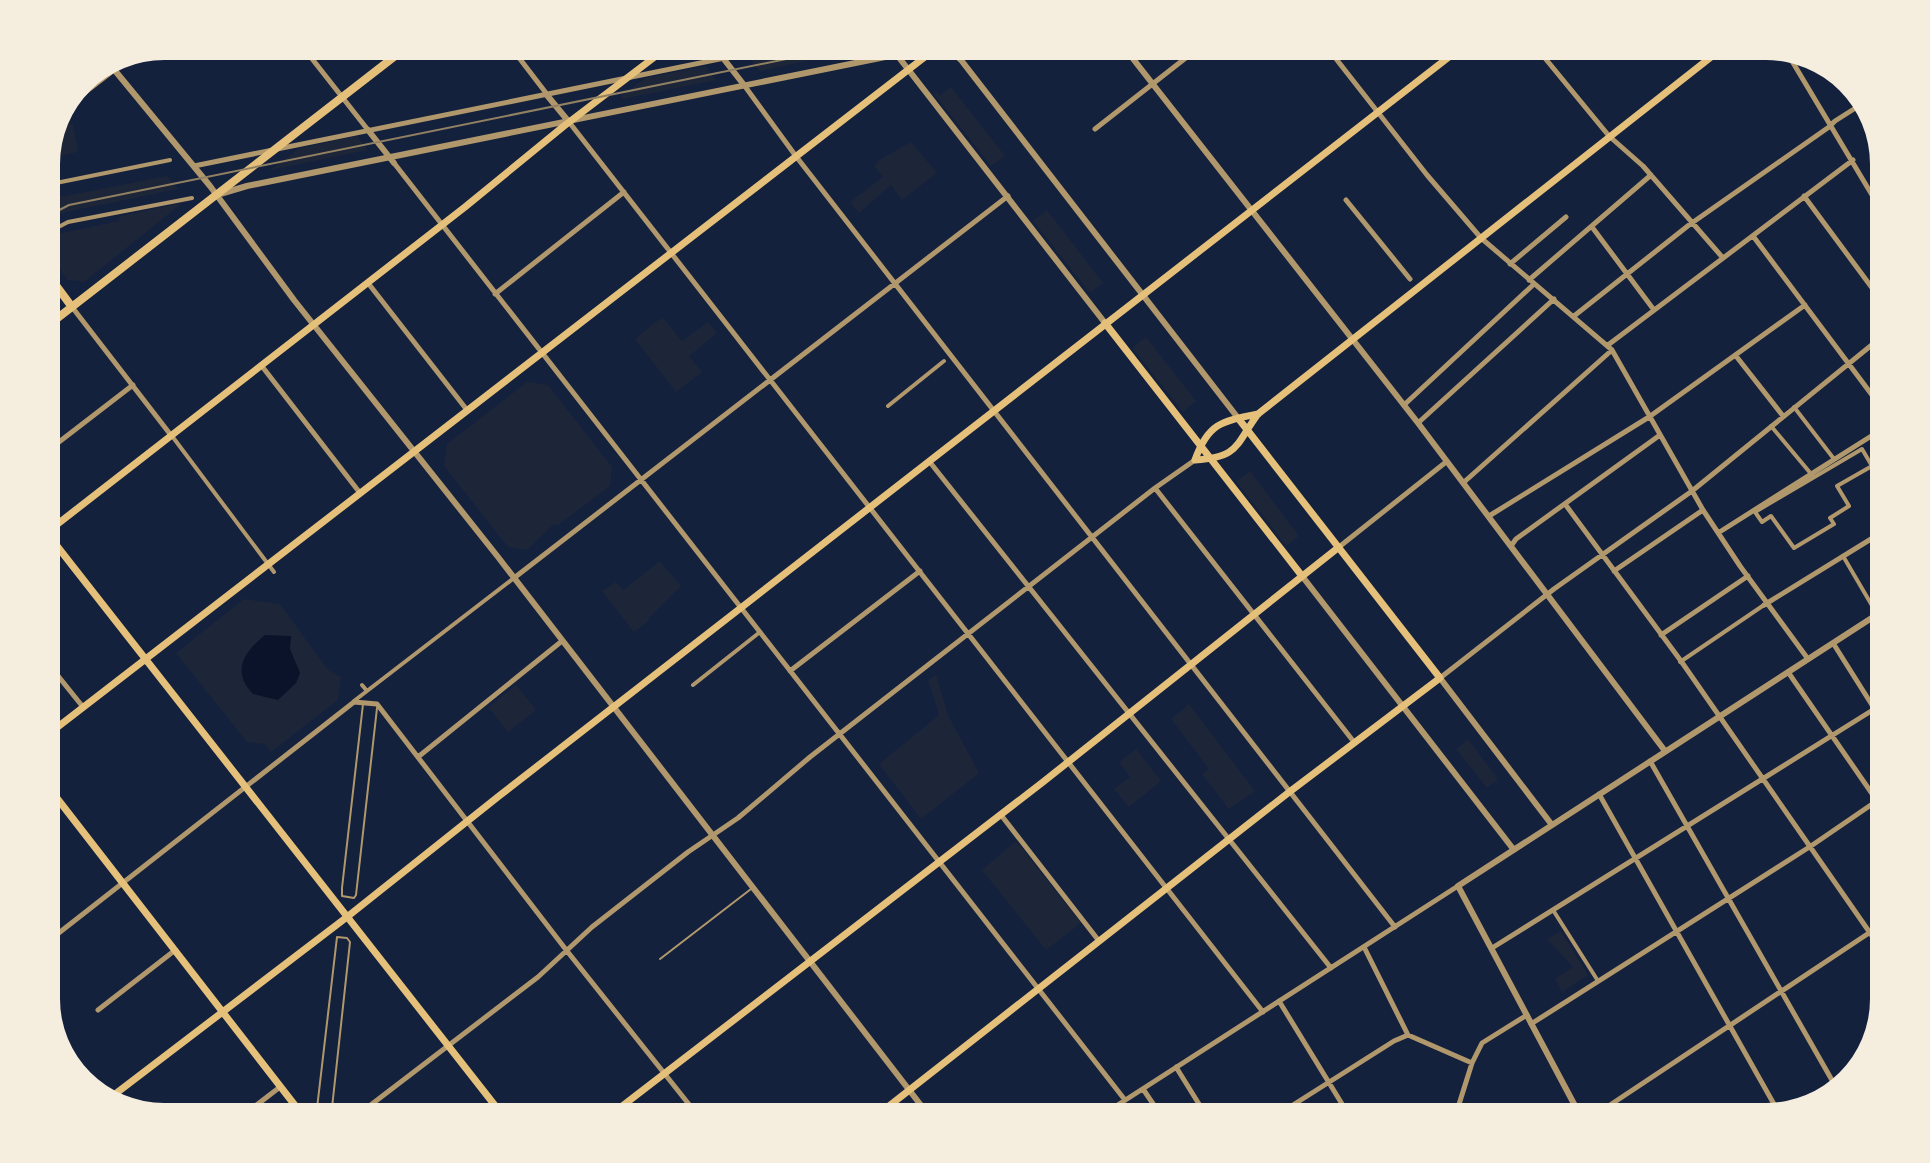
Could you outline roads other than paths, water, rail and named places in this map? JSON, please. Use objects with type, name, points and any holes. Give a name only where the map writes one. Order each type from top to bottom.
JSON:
[{"type":"main road","points":[[60,316],[390,60]]},
{"type":"main road","points":[[60,522],[651,60]]},
{"type":"main road","points":[[60,725],[920,60]]},
{"type":"main road","points":[[118,1092],[347,917],[928,460],[1445,60]]},
{"type":"main road","points":[[1258,414],[1216,426],[1200,446],[1195,460],[1211,459],[1234,450],[1258,414],[1707,60]]},
{"type":"main road","points":[[60,291],[72,307]]},
{"type":"main road","points":[[1105,323],[1302,576]]},
{"type":"main road","points":[[893,1103],[1440,678],[1238,418]]},
{"type":"main road","points":[[627,1103],[1069,762],[1339,547]]},
{"type":"main road","points":[[60,551],[492,1103]]},
{"type":"main road","points":[[60,802],[293,1103]]},
{"type":"street","points":[[313,60],[1125,1100]]},
{"type":"street","points":[[520,60],[1263,1012]]},
{"type":"street","points":[[194,166],[713,60]]},
{"type":"street","points":[[725,60],[1288,793],[1395,927]]},
{"type":"street","points":[[217,195],[247,186],[391,160],[589,116],[870,60]]},
{"type":"street","points":[[899,60],[1105,323]]},
{"type":"street","points":[[961,60],[1238,418]]},
{"type":"street","points":[[1134,60],[1418,423],[1665,751]]},
{"type":"street","points":[[1095,129],[1183,60]]},
{"type":"street","points":[[1337,60],[1460,216],[1510,264],[1610,347],[1703,510],[1766,605],[1808,659]]},
{"type":"street","points":[[1547,60],[1609,136],[1651,175],[1723,258]]},
{"type":"street","points":[[1794,64],[1870,190]]},
{"type":"street","points":[[116,72],[217,195],[313,324],[415,450],[919,1103]]},
{"type":"street","points":[[1574,316],[1693,222],[1854,110]]},
{"type":"street","points":[[60,182],[170,160]]},
{"type":"street","points":[[1463,483],[1654,310],[1853,160]]},
{"type":"street","points":[[1404,405],[1532,282],[1651,175]]},
{"type":"street","points":[[495,294],[624,192]]},
{"type":"street","points":[[60,932],[1008,196]]},
{"type":"street","points":[[1804,196],[1870,285]]},
{"type":"street","points":[[60,226],[68,222],[192,198]]},
{"type":"street","points":[[1346,200],[1410,279]]},
{"type":"street","points":[[1510,264],[1566,217]]},
{"type":"street","points":[[1592,227],[1654,310]]},
{"type":"street","points":[[1753,236],[1870,392]]},
{"type":"street","points":[[367,282],[467,410]]},
{"type":"street","points":[[1418,423],[1554,299]]},
{"type":"street","points":[[1489,516],[1649,417],[1805,305]]},
{"type":"street","points":[[72,307],[274,572]]},
{"type":"street","points":[[1552,825],[1440,678],[1603,553],[1692,491],[1870,346]]},
{"type":"street","points":[[1736,356],[1783,416]]},
{"type":"street","points":[[888,406],[944,361]]},
{"type":"street","points":[[260,364],[360,493]]},
{"type":"street","points":[[60,441],[133,385]]},
{"type":"street","points":[[1794,407],[1836,461]]},
{"type":"street","points":[[1771,426],[1812,475]]},
{"type":"street","points":[[1511,546],[1516,539],[1660,435]]},
{"type":"street","points":[[1718,533],[1870,438]]},
{"type":"street","points":[[1870,463],[1862,449],[1755,512],[1762,522],[1771,516],[1794,548],[1834,524],[1830,518],[1849,506],[1837,486],[1870,467]]},
{"type":"street","points":[[928,460],[1331,968]]},
{"type":"street","points":[[374,1103],[448,1047],[567,951],[592,927],[1195,460]]},
{"type":"street","points":[[1339,547],[1446,462]]},
{"type":"street","points":[[1155,488],[1354,742]]},
{"type":"street","points":[[1565,504],[1603,553],[1870,932],[1613,1103]]},
{"type":"street","points":[[1614,571],[1703,510]]},
{"type":"street","points":[[1680,662],[1870,540]]},
{"type":"street","points":[[1843,556],[1870,597]]},
{"type":"street","points":[[790,671],[920,571]]},
{"type":"street","points":[[1302,576],[1514,850]]},
{"type":"street","points":[[1661,635],[1748,576]]},
{"type":"street","points":[[1122,1103],[1870,619]]},
{"type":"street","points":[[693,685],[760,632]]},
{"type":"street","points":[[418,757],[562,641]]},
{"type":"street","points":[[1833,643],[1870,701]]},
{"type":"street","points":[[1788,672],[1870,790]]},
{"type":"street","points":[[60,678],[83,707]]},
{"type":"street","points":[[362,685],[367,691]]},
{"type":"street","points":[[354,702],[377,704],[688,1103]]},
{"type":"street","points":[[1492,948],[1870,712]]},
{"type":"street","points":[[1650,761],[1831,1079]]},
{"type":"street","points":[[1599,794],[1773,1102]]},
{"type":"street","points":[[1531,1024],[1811,846],[1870,805]]},
{"type":"street","points":[[1001,815],[1100,942]]},
{"type":"street","points":[[1458,886],[1573,1103]]},
{"type":"street","points":[[1553,910],[1598,981]]},
{"type":"street","points":[[1364,947],[1408,1035],[1472,1063]]},
{"type":"street","points":[[98,1010],[174,951]]},
{"type":"street","points":[[1279,1001],[1342,1103]]},
{"type":"street","points":[[1459,1103],[1478,1050],[1488,1037],[1527,1015]]},
{"type":"street","points":[[1296,1103],[1408,1035]]},
{"type":"street","points":[[1176,1067],[1198,1103]]},
{"type":"street","points":[[259,1103],[280,1087]]},
{"type":"street","points":[[1143,1089],[1152,1103]]},
{"type":"lane","points":[[363,703],[342,888],[342,896],[346,898],[356,895],[377,704]]},
{"type":"lane","points":[[660,959],[752,888]]},
{"type":"lane","points":[[318,1103],[337,937],[347,938],[350,942],[333,1103]]},
{"type":"tram line","points":[[60,210],[69,205],[781,60]]}]
